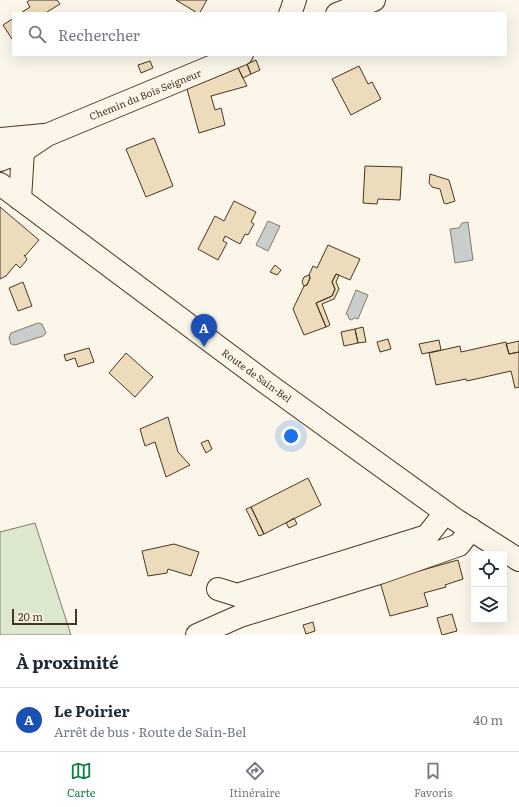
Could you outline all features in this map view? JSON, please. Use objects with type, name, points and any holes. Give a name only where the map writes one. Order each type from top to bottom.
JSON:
[{"type":"main road","points":[[291,12],[295,0]]},
{"type":"main road","points":[[342,12],[374,0]]},
{"type":"main road","name":"Chemin du Bois Seigneur","points":[[0,160],[23,151],[47,135],[237,56]]},
{"type":"main road","name":"Chemin du Bois Seigneur","points":[[0,139],[47,135]]},
{"type":"main road","points":[[20,199],[23,151]]},
{"type":"main road","name":"Route de Sain-Bel","points":[[0,184],[257,376],[470,530],[519,560]]},
{"type":"main road","points":[[218,589],[237,595],[427,536],[445,512]]},
{"type":"main road","points":[[197,635],[240,616],[379,573],[459,545],[470,530]]},
{"type":"green space","points":[[35,523],[71,635],[0,635],[0,532]]},
{"type":"shaded area","points":[[268,221],[280,226],[268,251],[256,245]]},
{"type":"shaded area","points":[[468,222],[473,260],[455,263],[450,229],[459,228],[462,223]]},
{"type":"shaded area","points":[[356,290],[368,295],[358,319],[355,318],[351,320],[346,314]]},
{"type":"shaded area","points":[[38,323],[42,324],[46,333],[43,336],[15,345],[11,344],[9,338],[11,333]]},
{"type":"building","points":[[30,0],[57,0],[60,4],[47,12],[22,12],[30,7],[27,2]]},
{"type":"building","points":[[176,0],[207,0],[200,12],[196,12]]},
{"type":"building","points":[[12,19],[12,39],[3,25]]},
{"type":"building","points":[[256,60],[260,70],[251,74],[247,64]]},
{"type":"building","points":[[150,61],[153,68],[141,73],[138,65]]},
{"type":"building","points":[[247,64],[251,74],[243,78],[238,68]]},
{"type":"building","points":[[359,66],[368,84],[372,82],[381,99],[351,115],[332,79]]},
{"type":"building","points":[[238,68],[247,86],[211,96],[215,110],[221,108],[225,125],[199,133],[187,89]]},
{"type":"building","points":[[154,138],[173,186],[146,197],[126,149]]},
{"type":"building","points":[[365,166],[402,167],[400,200],[378,199],[377,204],[363,203]]},
{"type":"building","points":[[430,174],[449,180],[455,201],[446,204],[444,203],[440,189],[432,187],[429,183]]},
{"type":"building","points":[[234,201],[256,212],[251,222],[254,224],[248,235],[245,234],[240,244],[225,236],[223,241],[227,243],[218,260],[198,249],[215,216],[224,221]]},
{"type":"building","points":[[0,207],[39,240],[25,256],[24,255],[27,259],[20,268],[16,264],[6,276],[0,279]]},
{"type":"building","points":[[328,245],[360,259],[350,280],[336,274],[332,282],[335,289],[332,296],[316,303],[326,327],[304,335],[293,309],[304,286],[307,285],[313,266],[317,268]]},
{"type":"building","points":[[275,265],[281,270],[277,275],[270,272]]},
{"type":"building","points":[[336,274],[339,275],[336,282],[339,289],[334,299],[322,304],[330,325],[326,327],[316,303],[332,296],[335,289],[332,282]]},
{"type":"building","points":[[309,275],[310,278],[307,285],[304,286],[302,282],[304,277]]},
{"type":"building","points":[[23,282],[32,306],[18,311],[9,288]]},
{"type":"building","points":[[363,327],[366,342],[358,343],[355,329]]},
{"type":"building","points":[[355,329],[358,343],[344,346],[341,332]]},
{"type":"building","points":[[388,339],[391,349],[380,352],[377,342]]},
{"type":"building","points":[[439,340],[441,350],[422,354],[419,344]]},
{"type":"building","points":[[519,341],[519,352],[509,354],[506,344]]},
{"type":"building","points":[[506,342],[509,354],[519,352],[519,387],[515,388],[511,371],[467,381],[466,379],[436,385],[429,353],[460,346],[461,352]]},
{"type":"building","points":[[89,348],[94,362],[78,367],[75,358],[66,361],[64,355]]},
{"type":"building","points":[[126,353],[153,377],[135,397],[109,373]]},
{"type":"building","points":[[168,417],[178,452],[190,465],[166,477],[155,442],[145,446],[140,429]]},
{"type":"building","points":[[208,440],[212,449],[206,453],[201,443]]},
{"type":"building","points":[[308,478],[321,505],[264,534],[251,507]]},
{"type":"building","points":[[251,507],[264,534],[259,536],[246,509]]},
{"type":"building","points":[[294,518],[297,524],[289,528],[286,523]]},
{"type":"building","points":[[174,544],[199,552],[191,576],[168,569],[167,573],[148,576],[142,551]]},
{"type":"building","points":[[458,560],[463,579],[445,585],[446,587],[424,593],[428,606],[390,616],[380,582]]},
{"type":"building","points":[[452,614],[457,631],[442,635],[437,618]]},
{"type":"building","points":[[313,622],[315,631],[306,634],[303,625]]},
{"type":"place","name":"Le Poirier","points":[[204,347]]}]
